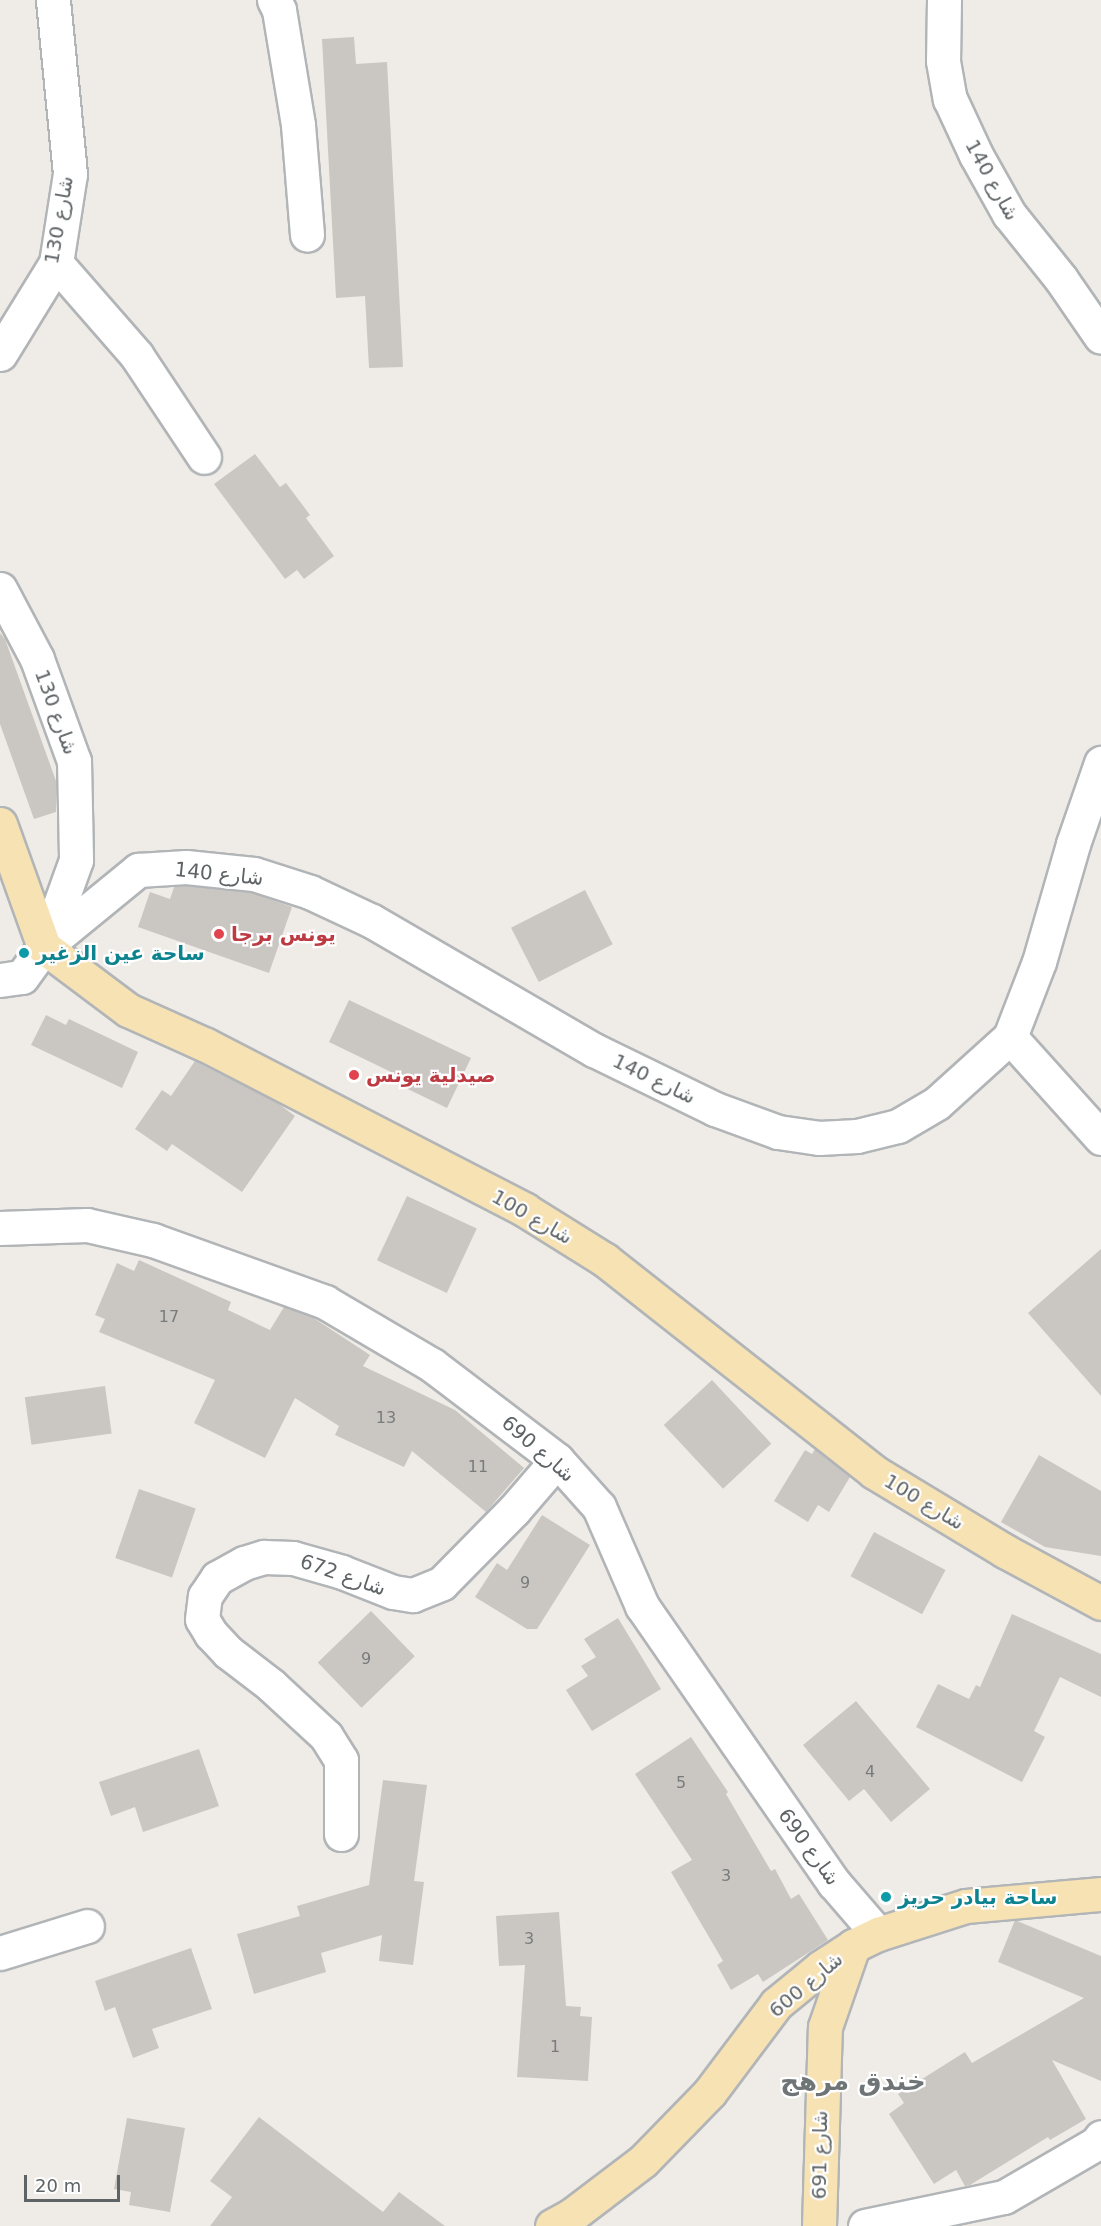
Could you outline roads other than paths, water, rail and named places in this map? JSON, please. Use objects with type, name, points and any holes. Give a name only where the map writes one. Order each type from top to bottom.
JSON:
[{"type":"main road","points":[[0,824],[44,947]]},
{"type":"main road","name":"شارع 100","points":[[44,947],[128,1010],[206,1045],[535,1216],[605,1260],[874,1472],[1005,1551],[1101,1603]]},
{"type":"main road","name":"شارع 600","points":[[552,2226],[572,2215],[643,2162],[710,2092],[776,2004],[821,1966],[865,1940],[966,1906],[1101,1894]]},
{"type":"main road","name":"شارع 691","points":[[819,2226],[825,2028],[865,1940]]},
{"type":"street","name":"شارع 130","points":[[0,354],[56,263],[69,174],[53,0]]},
{"type":"street","points":[[274,0],[279,10],[298,125],[307,235]]},
{"type":"street","name":"شارع 140","points":[[944,0],[943,61],[950,99],[972,146],[1009,214],[1061,279],[1101,337]]},
{"type":"street","points":[[56,263],[137,356],[204,457]]},
{"type":"street","name":"شارع 130","points":[[0,589],[37,659],[74,761],[76,860],[44,947]]},
{"type":"street","name":"شارع 140","points":[[44,947],[138,870],[186,867],[254,874],[310,892],[372,921],[594,1050],[715,1109],[778,1132],[819,1138],[857,1136],[898,1126],[937,1103],[1010,1037],[1039,962],[1073,844],[1101,763]]},
{"type":"street","points":[[0,980],[22,977],[44,947]]},
{"type":"street","points":[[1010,1037],[1101,1138]]},
{"type":"street","name":"شارع 690","points":[[0,1228],[87,1225],[153,1240],[325,1302],[432,1365],[557,1460],[599,1507],[642,1606],[834,1883],[865,1940]]},
{"type":"street","name":"شارع 672","points":[[341,1834],[341,1760],[326,1736],[271,1685],[228,1652],[211,1634],[202,1618],[205,1596],[218,1578],[244,1563],[264,1557],[293,1557],[342,1572],[393,1592],[413,1595],[442,1583],[514,1510],[557,1460]]},
{"type":"street","points":[[0,1953],[87,1926]]},
{"type":"street","points":[[865,2226],[1004,2197],[1097,2143],[1101,2137]]},
{"type":"place","name":"يونس برجا","points":[[219,934]]},
{"type":"place","name":"ساحة عين الزغير","points":[[24,953]]},
{"type":"place","name":"صيدلية يونس","points":[[354,1075]]},
{"type":"place","name":"ساحة بيادر حريز","points":[[886,1897]]},
{"type":"district","name":"خندق مرهج","points":[[853,2082]]}]
